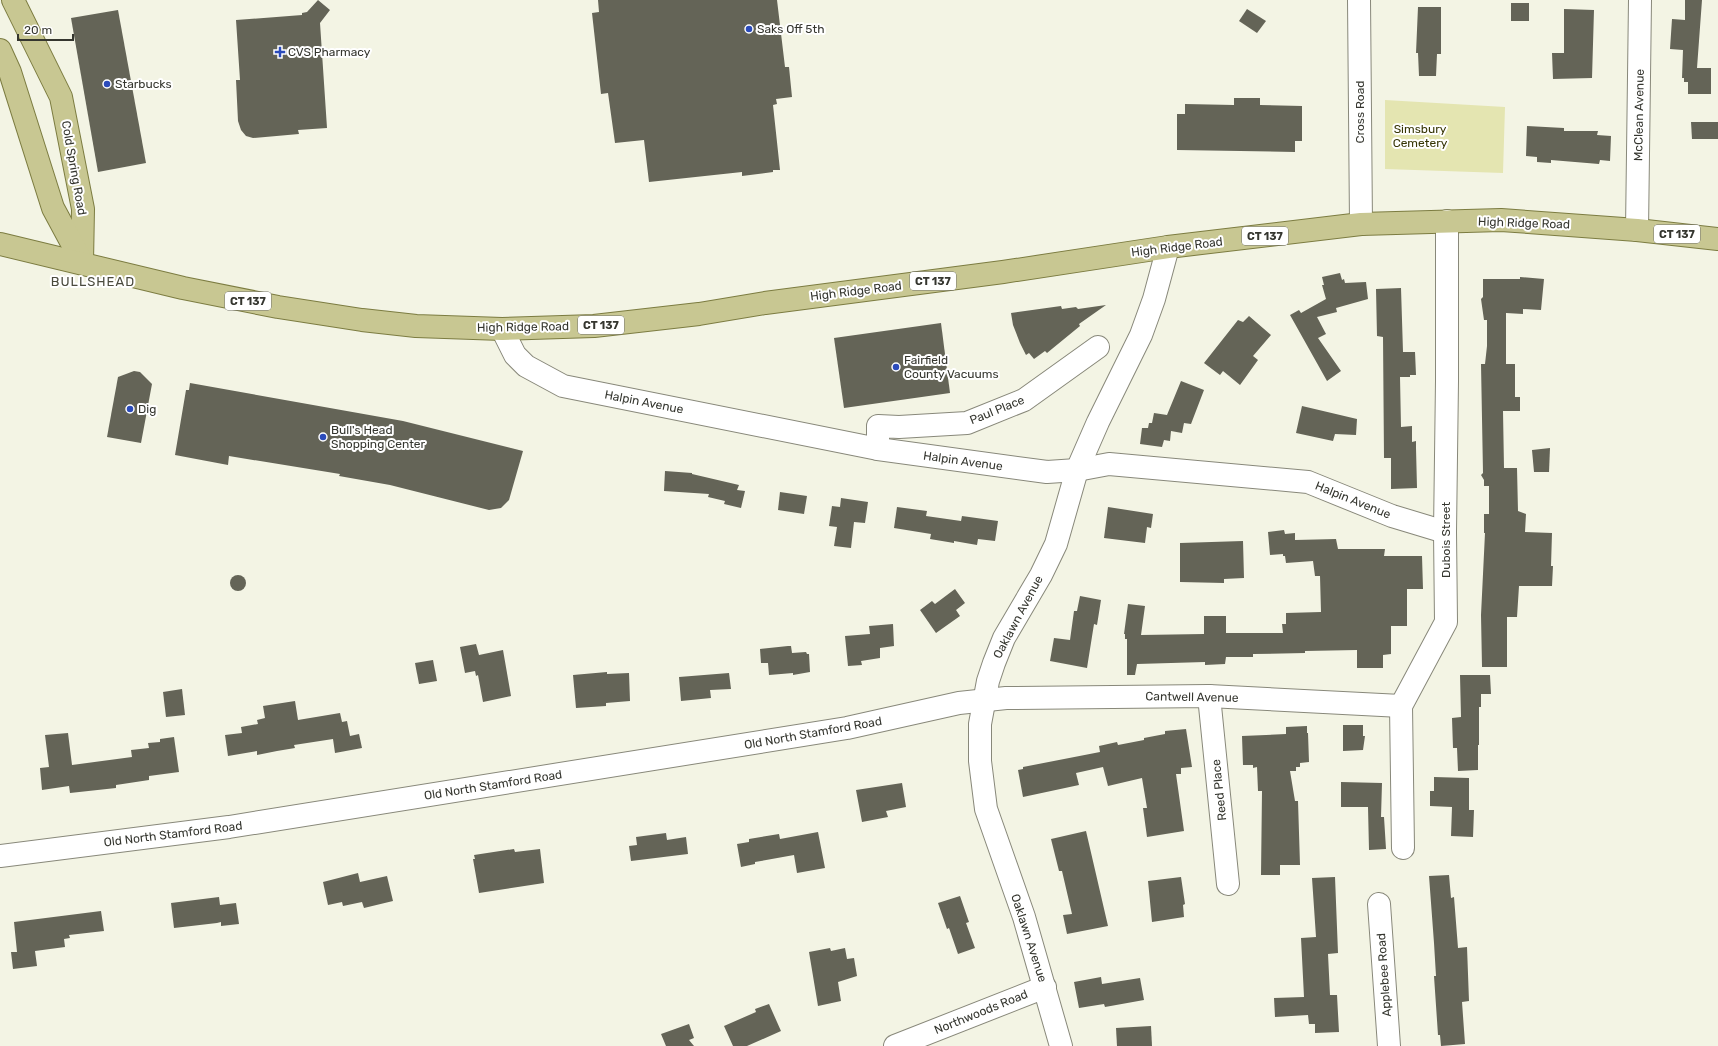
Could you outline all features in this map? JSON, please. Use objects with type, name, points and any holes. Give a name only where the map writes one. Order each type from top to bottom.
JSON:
[{"type":"main road","name":"Cold Spring Road","points":[[13,0],[61,96],[84,209],[82,263]]},
{"type":"main road","name":"Cold Spring Road","points":[[0,50],[10,72],[53,208],[82,263]]},
{"type":"main road","name":"High Ridge Road","points":[[0,244],[183,288],[278,307],[362,320],[416,326],[502,329],[594,326],[699,314],[765,303],[1003,272],[1168,247],[1361,224],[1501,220],[1637,230],[1718,239]]},
{"type":"street","name":"Cross Road","points":[[1359,0],[1361,224]]},
{"type":"street","name":"McClean Avenue","points":[[1637,230],[1640,0]]},
{"type":"street","name":"Dubois Street","points":[[1403,848],[1401,706],[1446,622],[1445,532],[1447,222]]},
{"type":"street","name":"Oaklawn Avenue","points":[[1061,1046],[1024,918],[986,809],[983,791],[980,724],[988,681],[1004,638],[1041,575],[1056,544],[1077,470],[1098,422],[1141,335],[1154,299],[1168,247]]},
{"type":"street","name":"Halpin Avenue","points":[[502,329],[515,356],[526,366],[563,386],[878,449],[1046,472],[1077,470],[1109,464],[1308,482],[1392,516],[1445,532]]},
{"type":"street","name":"Paul Place","points":[[878,449],[878,426],[899,427],[967,423],[1024,400],[1098,347]]},
{"type":"street","name":"Cantwell Avenue","points":[[984,701],[1006,698],[1209,696],[1401,706]]},
{"type":"street","name":"Reed Place","points":[[1209,696],[1228,884]]},
{"type":"street","name":"Old North Stamford Road","points":[[0,856],[236,826],[847,728],[959,703],[984,701]]},
{"type":"street","name":"Applebee Road","points":[[1379,904],[1388,1046]]},
{"type":"street","name":"Northwoods Road","points":[[895,1046],[1045,987]]},
{"type":"green space","name":"Simsbury Cemetery","points":[[1385,100],[1505,107],[1503,173],[1385,169]]},
{"type":"building","name":"CVS Pharmacy","points":[[318,0],[330,10],[320,23],[327,128],[298,130],[299,134],[253,138],[246,136],[241,130],[238,121],[236,80],[240,80],[236,20],[302,15],[302,13],[307,12]]},
{"type":"building","points":[[598,0],[777,0],[785,67],[789,67],[792,97],[776,99],[777,104],[773,105],[780,170],[742,176],[742,172],[649,182],[644,140],[615,143],[608,93],[601,94],[592,13],[599,12]]},
{"type":"building","points":[[1685,0],[1702,0],[1697,68],[1711,68],[1711,94],[1688,94],[1688,82],[1684,82],[1684,78],[1682,78],[1683,50],[1670,49],[1672,19],[1685,20]]},
{"type":"building","points":[[1511,3],[1529,3],[1529,21],[1511,21]]},
{"type":"building","points":[[1418,7],[1441,7],[1441,54],[1437,54],[1436,76],[1419,76],[1418,53],[1416,53]]},
{"type":"building","points":[[1247,9],[1266,21],[1257,33],[1239,21]]},
{"type":"building","points":[[1564,9],[1594,10],[1592,78],[1553,79],[1552,53],[1564,53]]},
{"type":"building","points":[[118,10],[146,163],[98,172],[71,18]]},
{"type":"building","points":[[1234,98],[1260,98],[1260,105],[1302,106],[1302,141],[1295,141],[1295,152],[1177,150],[1177,114],[1185,114],[1185,104],[1234,105]]},
{"type":"building","points":[[1691,122],[1718,122],[1718,139],[1692,139]]},
{"type":"building","points":[[1527,126],[1564,128],[1564,131],[1598,131],[1597,135],[1611,136],[1610,161],[1600,160],[1599,164],[1551,160],[1551,163],[1537,162],[1537,157],[1526,156]]},
{"type":"building","points":[[1340,273],[1342,280],[1344,279],[1345,283],[1366,282],[1368,299],[1336,308],[1337,312],[1317,317],[1326,334],[1318,338],[1341,371],[1327,381],[1290,315],[1299,310],[1301,313],[1326,299],[1322,285],[1324,285],[1322,277]]},
{"type":"building","points":[[1520,277],[1544,279],[1541,310],[1523,309],[1523,314],[1506,313],[1506,364],[1515,364],[1515,397],[1520,397],[1520,411],[1503,411],[1504,468],[1517,468],[1518,511],[1526,514],[1525,532],[1552,533],[1552,586],[1519,586],[1517,617],[1507,617],[1507,667],[1482,667],[1481,615],[1485,533],[1484,514],[1489,514],[1489,486],[1484,486],[1484,480],[1481,475],[1483,473],[1481,364],[1485,364],[1487,320],[1484,320],[1481,299],[1483,297],[1483,279],[1520,279]]},
{"type":"building","points":[[1401,288],[1403,352],[1415,352],[1416,375],[1410,375],[1410,377],[1400,377],[1401,427],[1412,426],[1412,442],[1416,441],[1417,488],[1391,489],[1391,458],[1384,458],[1383,337],[1377,336],[1376,289]]},
{"type":"building","points":[[1106,305],[1079,324],[1080,326],[1047,353],[1045,351],[1034,359],[1029,353],[1026,355],[1020,343],[1013,325],[1011,313],[1061,306],[1062,309],[1076,307],[1078,309]]},
{"type":"building","points":[[1249,316],[1271,335],[1253,356],[1258,360],[1240,385],[1223,371],[1220,375],[1204,363],[1238,320],[1243,322]]},
{"type":"building","points":[[941,323],[950,393],[844,408],[834,338]]},
{"type":"building","name":"Dig","points":[[134,371],[140,372],[152,384],[141,443],[107,437],[118,377]]},
{"type":"building","points":[[1181,381],[1204,390],[1191,424],[1184,423],[1182,433],[1171,431],[1170,441],[1164,440],[1162,447],[1140,444],[1142,428],[1148,428],[1149,423],[1152,423],[1154,413],[1167,415]]},
{"type":"building","name":"Bull's Head Shopping Center","points":[[190,383],[403,421],[523,451],[509,500],[501,508],[489,510],[390,485],[339,476],[340,474],[229,456],[228,465],[175,455],[186,390],[189,390]]},
{"type":"building","points":[[1302,406],[1357,419],[1356,435],[1335,434],[1333,441],[1296,433]]},
{"type":"building","points":[[1550,448],[1549,472],[1534,472],[1532,450]]},
{"type":"building","points":[[665,471],[692,473],[739,485],[737,490],[745,491],[741,508],[724,504],[725,501],[708,497],[709,494],[664,491]]},
{"type":"building","points":[[780,492],[807,496],[804,514],[778,510]]},
{"type":"building","points":[[841,498],[868,502],[865,523],[854,522],[851,548],[834,546],[837,527],[829,526],[832,506],[840,507]]},
{"type":"building","points":[[897,507],[927,511],[926,516],[961,521],[962,516],[998,521],[995,541],[978,539],[977,545],[954,541],[954,543],[930,539],[931,534],[894,528]]},
{"type":"building","points":[[1108,507],[1153,514],[1151,528],[1147,527],[1145,543],[1104,538]]},
{"type":"building","points":[[1284,530],[1285,534],[1295,533],[1295,540],[1336,539],[1338,549],[1385,549],[1384,556],[1422,556],[1423,589],[1407,589],[1407,626],[1391,626],[1391,654],[1383,655],[1383,668],[1357,668],[1357,650],[1305,651],[1305,653],[1253,654],[1253,657],[1226,657],[1225,664],[1205,665],[1205,662],[1137,664],[1135,675],[1127,675],[1127,639],[1125,639],[1124,634],[1128,604],[1145,606],[1141,635],[1204,634],[1204,616],[1226,616],[1226,633],[1283,633],[1282,624],[1286,624],[1286,613],[1321,612],[1320,576],[1315,576],[1313,561],[1286,563],[1285,556],[1283,556],[1283,554],[1270,555],[1268,532]]},
{"type":"building","points":[[1243,541],[1244,578],[1224,579],[1224,583],[1180,582],[1180,543]]},
{"type":"building","points":[[238,575],[245,580],[246,583],[241,590],[238,591],[231,586],[230,583],[235,576]]},
{"type":"building","points":[[955,589],[965,603],[956,610],[960,616],[936,633],[920,610],[932,601],[935,604]]},
{"type":"building","points":[[1080,596],[1101,600],[1097,625],[1094,624],[1087,668],[1050,661],[1054,638],[1070,640],[1074,611],[1077,611]]},
{"type":"building","points":[[893,624],[894,646],[880,648],[880,658],[861,661],[862,665],[848,666],[845,636],[870,634],[869,626]]},
{"type":"building","points":[[476,644],[479,655],[503,650],[511,696],[483,702],[478,675],[476,676],[475,671],[465,673],[460,647]]},
{"type":"building","points":[[791,646],[792,653],[806,652],[809,654],[810,672],[793,675],[793,673],[769,675],[768,663],[761,663],[760,649]]},
{"type":"building","points":[[433,660],[437,681],[419,684],[415,663]]},
{"type":"building","points":[[607,672],[607,674],[629,673],[630,701],[606,703],[606,706],[576,708],[573,675]]},
{"type":"building","points":[[729,673],[731,689],[710,690],[711,698],[681,701],[679,677]]},
{"type":"building","points":[[1460,675],[1490,675],[1491,694],[1481,694],[1481,707],[1479,707],[1478,770],[1458,771],[1457,748],[1453,748],[1452,718],[1461,717]]},
{"type":"building","points":[[182,689],[185,715],[166,717],[163,692]]},
{"type":"building","points":[[295,701],[298,720],[340,713],[342,722],[347,721],[350,736],[359,734],[362,748],[335,753],[333,739],[294,745],[295,748],[257,755],[257,751],[228,756],[225,735],[242,733],[241,727],[258,724],[257,720],[265,718],[263,706]]},
{"type":"building","points":[[1343,725],[1363,725],[1363,736],[1365,736],[1363,750],[1343,751]]},
{"type":"building","points":[[1307,726],[1309,762],[1300,763],[1300,767],[1296,767],[1296,771],[1290,771],[1295,801],[1298,801],[1300,865],[1280,865],[1280,875],[1261,875],[1262,791],[1258,791],[1257,767],[1253,768],[1253,765],[1243,765],[1242,736],[1286,734],[1286,727]]},
{"type":"building","points":[[1186,729],[1192,767],[1181,768],[1181,774],[1176,774],[1184,831],[1147,837],[1143,808],[1147,808],[1142,778],[1108,786],[1103,767],[1076,773],[1079,785],[1023,797],[1018,770],[1023,769],[1023,767],[1100,752],[1099,746],[1117,742],[1118,745],[1144,740],[1144,738],[1165,734],[1165,731]]},
{"type":"building","points":[[68,733],[72,765],[132,757],[131,750],[149,748],[148,743],[160,742],[160,739],[174,737],[179,772],[149,776],[149,780],[116,785],[116,788],[70,793],[69,786],[42,790],[40,768],[49,767],[45,735]]},
{"type":"building","points":[[1434,777],[1469,778],[1469,810],[1474,810],[1473,837],[1451,836],[1452,807],[1430,806],[1430,791],[1434,791]]},
{"type":"building","points":[[1341,782],[1382,783],[1381,817],[1384,817],[1386,849],[1369,850],[1368,807],[1341,807]]},
{"type":"building","points":[[902,783],[906,807],[886,811],[888,817],[862,822],[856,790]]},
{"type":"building","points":[[1086,831],[1108,926],[1067,934],[1063,915],[1072,914],[1062,871],[1059,871],[1051,839]]},
{"type":"building","points":[[818,832],[825,868],[797,873],[794,855],[755,862],[755,864],[741,867],[737,844],[749,842],[749,839],[779,834],[780,839]]},
{"type":"building","points":[[666,833],[667,840],[686,837],[688,854],[631,861],[629,846],[637,845],[636,837]]},
{"type":"building","points":[[514,849],[515,852],[540,849],[544,883],[479,893],[473,859],[475,859],[474,855]]},
{"type":"building","points":[[358,873],[360,882],[387,876],[393,901],[364,908],[362,902],[343,906],[342,902],[328,905],[323,882]]},
{"type":"building","points":[[1449,875],[1451,898],[1454,897],[1458,948],[1467,947],[1469,1001],[1462,1002],[1465,1044],[1441,1046],[1440,1035],[1438,1035],[1434,976],[1436,976],[1429,876]]},
{"type":"building","points":[[1181,877],[1185,904],[1183,905],[1184,917],[1152,922],[1148,881]]},
{"type":"building","points":[[1335,877],[1338,953],[1328,954],[1330,995],[1337,995],[1339,1032],[1315,1033],[1315,1024],[1309,1024],[1308,1015],[1275,1017],[1274,998],[1304,997],[1301,938],[1316,937],[1312,878]]},
{"type":"building","points":[[960,896],[969,922],[966,923],[975,948],[958,954],[938,903]]},
{"type":"building","points":[[219,897],[220,905],[236,903],[239,924],[221,926],[221,922],[174,928],[171,903]]},
{"type":"building","points":[[101,911],[104,931],[69,935],[70,938],[64,939],[65,947],[35,951],[37,966],[13,969],[11,952],[17,952],[14,922]]},
{"type":"building","points":[[830,948],[831,951],[845,948],[847,959],[854,958],[857,976],[838,982],[841,1001],[818,1006],[809,952]]},
{"type":"building","points":[[1101,977],[1102,984],[1140,978],[1144,1000],[1105,1007],[1104,1004],[1079,1008],[1074,982]]},
{"type":"building","points":[[769,1004],[781,1031],[747,1046],[733,1046],[724,1026],[756,1012],[755,1009]]},
{"type":"building","points":[[689,1024],[694,1038],[689,1040],[694,1046],[666,1046],[661,1034]]},
{"type":"building","points":[[1151,1026],[1152,1046],[1117,1046],[1116,1028]]},
{"type":"place","name":"Saks Off 5th","points":[[749,29]]},
{"type":"place","name":"CVS Pharmacy","points":[[280,52]]},
{"type":"place","name":"Starbucks","points":[[107,84]]},
{"type":"place","name":"Fairfield County Vacuums","points":[[896,367]]},
{"type":"place","name":"Dig","points":[[130,409]]},
{"type":"place","name":"Bull's Head Shopping Center","points":[[323,437]]},
{"type":"district","name":"BULLSHEAD","points":[[93,281]]}]
